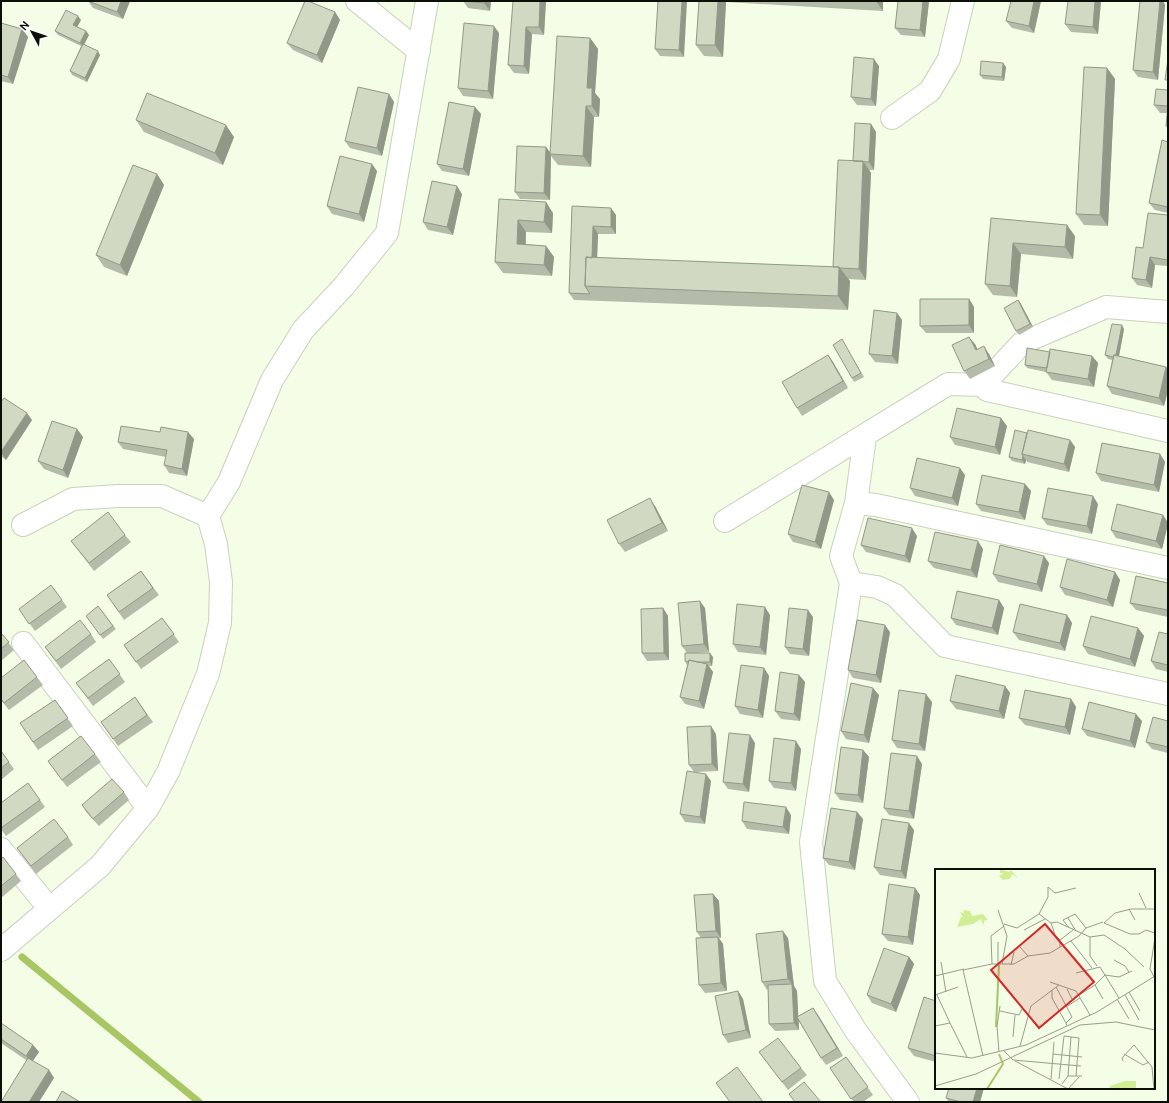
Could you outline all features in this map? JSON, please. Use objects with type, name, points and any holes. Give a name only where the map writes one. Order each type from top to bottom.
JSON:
[{"type":"street","points":[[357,1],[419,51]]},
{"type":"street","points":[[1,950],[100,866],[148,808],[168,772],[208,674],[220,623],[221,582],[216,544],[208,516],[229,482],[272,380],[303,330],[344,286],[387,233],[427,1]]},
{"type":"street","points":[[892,118],[930,91],[950,59],[963,1]]},
{"type":"street","points":[[725,521],[948,384],[983,385],[1022,343],[1106,307],[1168,312]]},
{"type":"street","points":[[983,385],[987,390],[1168,431]]},
{"type":"street","points":[[865,436],[856,503],[841,556],[852,582],[811,842],[825,981],[856,1031],[908,1102]]},
{"type":"street","points":[[23,525],[73,499],[118,496],[162,496],[208,516]]},
{"type":"street","points":[[856,503],[876,505],[1168,568]]},
{"type":"street","points":[[852,582],[877,588],[895,596],[946,646],[1168,694]]},
{"type":"street","points":[[24,643],[148,808]]},
{"type":"street","points":[[1,849],[49,908]]},
{"type":"building","points":[[88,1],[121,1],[117,12]]},
{"type":"building","points":[[305,1],[335,12],[317,55],[287,43]]},
{"type":"building","points":[[464,1],[485,1],[484,3]]},
{"type":"building","points":[[513,1],[540,1],[539,27],[526,27],[524,66],[508,65]]},
{"type":"building","points":[[658,1],[682,1],[679,50],[655,49]]},
{"type":"building","points":[[699,1],[718,1],[715,45],[696,45]]},
{"type":"building","points":[[898,1],[923,1],[920,30],[895,28]]},
{"type":"building","points":[[1011,1],[1034,1],[1029,26],[1006,21]]},
{"type":"building","points":[[1068,1],[1095,1],[1093,27],[1065,24]]},
{"type":"building","points":[[1140,1],[1160,1],[1153,72],[1133,70]]},
{"type":"building","points":[[66,10],[78,16],[73,25],[86,31],[80,43],[55,31]]},
{"type":"building","points":[[1,23],[22,29],[8,77],[1,75]]},
{"type":"building","points":[[464,23],[494,26],[488,91],[458,88]]},
{"type":"building","points":[[557,36],[590,38],[587,88],[592,88],[592,106],[586,106],[583,156],[550,154]]},
{"type":"building","points":[[83,44],[98,51],[85,78],[70,71]]},
{"type":"building","points":[[854,57],[874,59],[871,99],[851,97]]},
{"type":"building","points":[[1168,59],[1168,80],[1165,80]]},
{"type":"building","points":[[981,61],[1003,63],[1002,77],[980,75]]},
{"type":"building","points":[[1084,67],[1107,68],[1100,215],[1076,214]]},
{"type":"building","points":[[358,87],[389,94],[377,148],[345,141]]},
{"type":"building","points":[[1156,89],[1168,90],[1168,106],[1154,105]]},
{"type":"building","points":[[147,93],[226,125],[215,153],[136,120]]},
{"type":"building","points":[[449,102],[475,107],[463,169],[437,164]]},
{"type":"building","points":[[1168,106],[1168,126],[1166,126]]},
{"type":"building","points":[[855,123],[871,124],[869,162],[853,161]]},
{"type":"building","points":[[1162,140],[1168,142],[1168,207],[1149,203]]},
{"type":"building","points":[[517,146],[546,147],[544,193],[515,192]]},
{"type":"building","points":[[340,156],[372,164],[359,214],[327,206]]},
{"type":"building","points":[[838,160],[863,161],[859,269],[833,267]]},
{"type":"building","points":[[133,165],[157,174],[120,265],[96,255]]},
{"type":"building","points":[[432,181],[457,186],[447,227],[423,222]]},
{"type":"building","points":[[499,199],[546,202],[544,222],[518,220],[517,244],[546,246],[544,265],[495,262]]},
{"type":"building","points":[[572,206],[611,208],[611,227],[593,226],[592,258],[586,257],[585,286],[590,294],[569,293]]},
{"type":"building","points":[[1148,213],[1168,215],[1168,260],[1150,257],[1146,280],[1132,278],[1136,247],[1143,248]]},
{"type":"building","points":[[991,218],[1067,225],[1065,247],[1013,243],[1010,286],[985,284]]},
{"type":"building","points":[[586,257],[839,267],[838,296],[585,286]]},
{"type":"building","points":[[920,299],[969,299],[969,325],[920,326]]},
{"type":"building","points":[[1018,300],[1030,324],[1016,331],[1004,308]]},
{"type":"building","points":[[874,310],[897,313],[892,356],[869,354]]},
{"type":"building","points":[[1112,324],[1122,325],[1116,355],[1113,357],[1105,355]]},
{"type":"building","points":[[969,337],[976,350],[984,346],[989,359],[964,371],[952,345]]},
{"type":"building","points":[[842,339],[861,373],[852,378],[833,345]]},
{"type":"building","points":[[1027,348],[1050,352],[1047,368],[1025,365]]},
{"type":"building","points":[[1050,349],[1092,356],[1088,379],[1046,372]]},
{"type":"building","points":[[828,355],[843,381],[797,408],[782,382]]},
{"type":"building","points":[[1114,355],[1166,367],[1159,398],[1107,386]]},
{"type":"building","points":[[4,398],[27,413],[1,452],[1,402]]},
{"type":"building","points":[[957,408],[1001,418],[995,447],[950,437]]},
{"type":"building","points":[[52,421],[77,429],[63,470],[38,461]]},
{"type":"building","points":[[121,426],[160,432],[161,427],[188,432],[182,469],[164,465],[167,450],[118,442]]},
{"type":"building","points":[[1015,430],[1027,433],[1022,460],[1009,457]]},
{"type":"building","points":[[1028,430],[1070,440],[1064,464],[1022,454]]},
{"type":"building","points":[[1102,443],[1160,454],[1154,485],[1096,473]]},
{"type":"building","points":[[917,458],[960,468],[952,498],[910,488]]},
{"type":"building","points":[[982,475],[1025,484],[1019,512],[976,504]]},
{"type":"building","points":[[802,485],[829,492],[815,542],[788,534]]},
{"type":"building","points":[[1048,488],[1093,496],[1087,526],[1042,518]]},
{"type":"building","points":[[650,498],[662,523],[619,544],[607,520]]},
{"type":"building","points":[[1117,504],[1163,515],[1156,541],[1111,530]]},
{"type":"building","points":[[108,512],[125,535],[89,563],[71,541]]},
{"type":"building","points":[[868,518],[912,528],[905,556],[861,545]]},
{"type":"building","points":[[935,532],[978,541],[971,570],[928,561]]},
{"type":"building","points":[[1000,545],[1044,556],[1037,584],[993,574]]},
{"type":"building","points":[[1067,559],[1115,572],[1107,600],[1060,587]]},
{"type":"building","points":[[141,571],[153,588],[119,612],[107,595]]},
{"type":"building","points":[[1136,576],[1168,583],[1168,610],[1130,603]]},
{"type":"building","points":[[51,585],[62,600],[29,624],[19,609]]},
{"type":"building","points":[[957,591],[999,600],[992,628],[951,618]]},
{"type":"building","points":[[700,601],[704,644],[682,646],[678,603]]},
{"type":"building","points":[[737,604],[765,607],[760,647],[733,644]]},
{"type":"building","points":[[1020,604],[1067,615],[1060,643],[1013,632]]},
{"type":"building","points":[[98,606],[113,626],[100,635],[86,616]]},
{"type":"building","points":[[663,608],[664,653],[642,653],[641,609]]},
{"type":"building","points":[[789,608],[808,610],[803,649],[785,647]]},
{"type":"building","points":[[1091,616],[1138,628],[1130,659],[1083,646]]},
{"type":"building","points":[[162,618],[174,634],[136,662],[124,645]]},
{"type":"building","points":[[80,620],[91,634],[56,661],[45,647]]},
{"type":"building","points":[[857,620],[885,625],[876,675],[848,670]]},
{"type":"building","points":[[1159,632],[1168,634],[1168,665],[1151,661]]},
{"type":"building","points":[[1,633],[9,642],[1,649]]},
{"type":"building","points":[[685,653],[710,653],[710,662],[685,661]]},
{"type":"building","points":[[109,659],[120,674],[88,698],[76,683]]},
{"type":"building","points":[[24,660],[37,677],[4,703],[1,699],[1,678]]},
{"type":"building","points":[[689,660],[707,664],[699,701],[680,697]]},
{"type":"building","points":[[741,665],[764,668],[758,710],[735,706]]},
{"type":"building","points":[[780,672],[799,675],[794,714],[775,711]]},
{"type":"building","points":[[956,675],[1005,686],[999,711],[950,701]]},
{"type":"building","points":[[851,683],[873,688],[864,735],[841,731]]},
{"type":"building","points":[[899,690],[926,694],[919,744],[892,740]]},
{"type":"building","points":[[1025,690],[1071,699],[1065,727],[1019,718]]},
{"type":"building","points":[[135,697],[147,715],[113,739],[101,722]]},
{"type":"building","points":[[55,700],[68,718],[33,742],[20,723]]},
{"type":"building","points":[[1089,702],[1136,714],[1130,741],[1082,729]]},
{"type":"building","points":[[1153,717],[1168,721],[1168,747],[1146,742]]},
{"type":"building","points":[[711,726],[712,764],[689,765],[687,727]]},
{"type":"building","points":[[729,733],[750,735],[743,784],[723,782]]},
{"type":"building","points":[[81,736],[95,754],[62,780],[48,761]]},
{"type":"building","points":[[774,738],[796,741],[791,783],[769,781]]},
{"type":"building","points":[[841,747],[863,750],[858,795],[835,793]]},
{"type":"building","points":[[1,751],[9,762],[1,768]]},
{"type":"building","points":[[891,753],[917,756],[909,811],[884,808]]},
{"type":"building","points":[[687,771],[706,774],[700,817],[680,814]]},
{"type":"building","points":[[112,779],[124,792],[93,819],[82,805]]},
{"type":"building","points":[[28,783],[40,800],[1,828],[1,803]]},
{"type":"building","points":[[744,802],[786,807],[783,827],[742,821]]},
{"type":"building","points":[[831,808],[857,812],[849,862],[823,858]]},
{"type":"building","points":[[54,819],[68,837],[31,866],[17,848]]},
{"type":"building","points":[[882,819],[909,823],[901,871],[874,867]]},
{"type":"building","points":[[3,857],[16,874],[1,886],[1,859]]},
{"type":"building","points":[[889,884],[915,888],[908,937],[882,934]]},
{"type":"building","points":[[713,894],[716,931],[697,932],[694,895]]},
{"type":"building","points":[[783,931],[788,979],[762,982],[756,934]]},
{"type":"building","points":[[718,937],[721,983],[699,985],[696,938]]},
{"type":"building","points":[[884,948],[909,957],[891,1004],[867,995]]},
{"type":"building","points":[[792,984],[794,1023],[769,1024],[768,985]]},
{"type":"building","points":[[738,991],[746,1030],[723,1035],[715,996]]},
{"type":"building","points":[[924,997],[935,1001],[935,1056],[908,1048]]},
{"type":"building","points":[[813,1008],[837,1048],[821,1058],[797,1017]]},
{"type":"building","points":[[1,1023],[33,1045],[26,1056],[1,1039]]},
{"type":"building","points":[[778,1038],[801,1068],[782,1082],[759,1052]]},
{"type":"building","points":[[846,1057],[868,1087],[851,1099],[830,1068]]},
{"type":"building","points":[[28,1058],[49,1070],[29,1102],[1,1102]]},
{"type":"building","points":[[737,1067],[763,1102],[730,1102],[716,1083]]},
{"type":"building","points":[[804,1082],[821,1102],[795,1102],[789,1094]]},
{"type":"building","points":[[949,1089],[977,1089],[973,1102],[961,1102],[946,1098]]},
{"type":"building","points":[[62,1091],[80,1102],[56,1102]]},
{"type":"waterway","points":[[22,957],[199,1102]]}]
